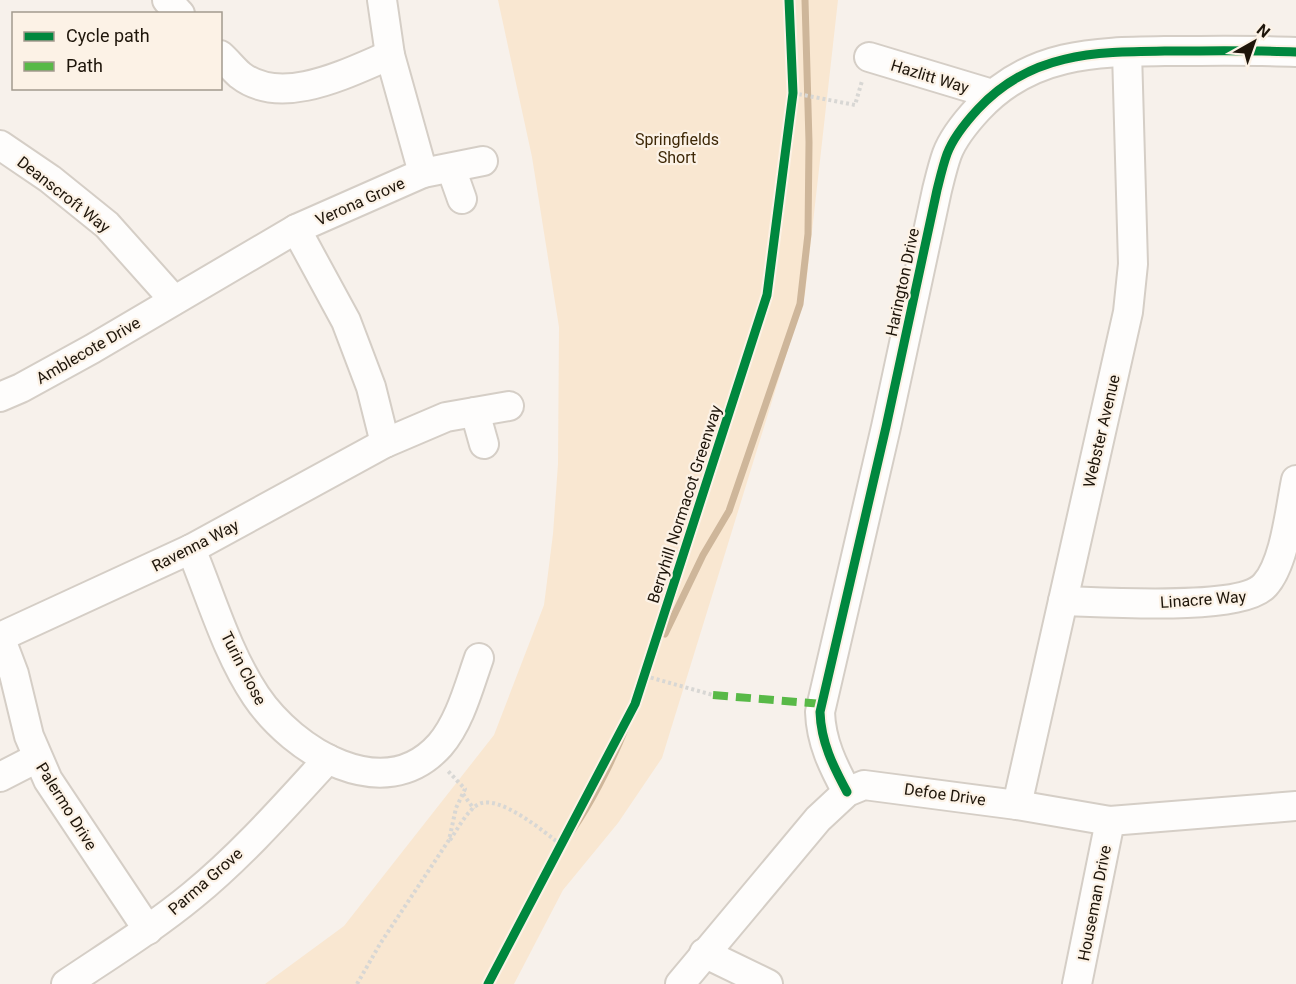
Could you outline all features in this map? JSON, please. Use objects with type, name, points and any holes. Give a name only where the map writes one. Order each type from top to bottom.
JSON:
[{"type":"street","points":[[167,0],[178,12]]},
{"type":"street","name":"Verona Grove","points":[[174,300],[296,229],[423,173],[390,55],[382,0]]},
{"type":"street","name":"Harington Drive","points":[[847,792],[831,761],[821,732],[820,712],[947,153],[966,122],[992,94],[1033,67],[1086,55],[1127,52],[1296,52]]},
{"type":"street","name":"Webster Avenue","points":[[1017,804],[1128,312],[1133,264],[1127,52]]},
{"type":"street","points":[[222,57],[241,76],[262,85],[288,89],[326,81],[390,55]]},
{"type":"street","name":"Hazlitt Way","points":[[869,57],[992,94]]},
{"type":"street","name":"Deanscroft Way","points":[[0,145],[50,179],[107,225],[174,300]]},
{"type":"street","points":[[423,173],[483,161]]},
{"type":"street","points":[[451,168],[462,199]]},
{"type":"street","points":[[296,229],[346,321],[371,387],[385,443]]},
{"type":"street","name":"Amblecote Drive","points":[[0,397],[21,388],[174,300]]},
{"type":"street","name":"Ravenna Way","points":[[0,637],[191,549],[385,443],[446,417],[509,406]]},
{"type":"street","points":[[475,412],[484,444]]},
{"type":"street","name":"Linacre Way","points":[[1063,601],[1188,603],[1254,595],[1265,585],[1272,574],[1282,546],[1296,480]]},
{"type":"street","name":"Turin Close","points":[[191,549],[229,643],[254,694],[271,717],[328,759],[352,770],[378,774],[406,768],[431,754],[449,732],[479,657]]},
{"type":"street","name":"Palermo Drive","points":[[0,637],[8,655],[28,736],[48,780],[147,930]]},
{"type":"street","points":[[0,777],[37,758]]},
{"type":"street","name":"Parma Grove","points":[[66,984],[147,930],[194,894],[237,855],[328,759]]},
{"type":"street","name":"Defoe Drive","points":[[847,792],[864,785],[885,786],[1017,804],[1110,821],[1296,806]]},
{"type":"street","points":[[680,984],[818,819],[847,792]]},
{"type":"street","name":"Houseman Drive","points":[[1077,984],[1110,821]]},
{"type":"street","points":[[704,953],[768,984]]},
{"type":"path","points":[[793,93],[855,105],[869,57]]},
{"type":"path","points":[[791,105],[792,81]]},
{"type":"path","points":[[649,665],[643,681],[712,695]]},
{"type":"path","points":[[431,754],[462,784],[463,793],[474,809]]},
{"type":"path","points":[[449,840],[456,808],[463,793]]},
{"type":"path","points":[[357,984],[380,944],[449,840],[478,804],[488,802],[518,813],[561,844]]},
{"type":"path","points":[[556,854],[566,834]]},
{"type":"green space","name":"Springfields Short","points":[[498,0],[838,0],[805,294],[662,758],[618,823],[563,890],[514,984],[265,984],[344,926],[494,735],[544,605],[553,534],[558,464],[559,327],[532,157]]},
{"type":"waterway","points":[[665,634],[703,555],[729,511],[800,304],[808,234],[809,142],[805,0]]},
{"type":"waterway","points":[[554,854],[580,818],[605,774],[641,686]]},
{"type":"marked path","points":[[713,695],[822,704]]},
{"type":"cycle path","name":"Berryhill Normacot Greenway","points":[[488,984],[635,704],[767,295],[793,93],[789,0]]},
{"type":"cycle path","points":[[847,792],[825,744],[820,712],[886,427],[937,190],[946,158],[960,130],[998,90],[1020,76],[1066,59],[1141,51],[1296,52]]}]
